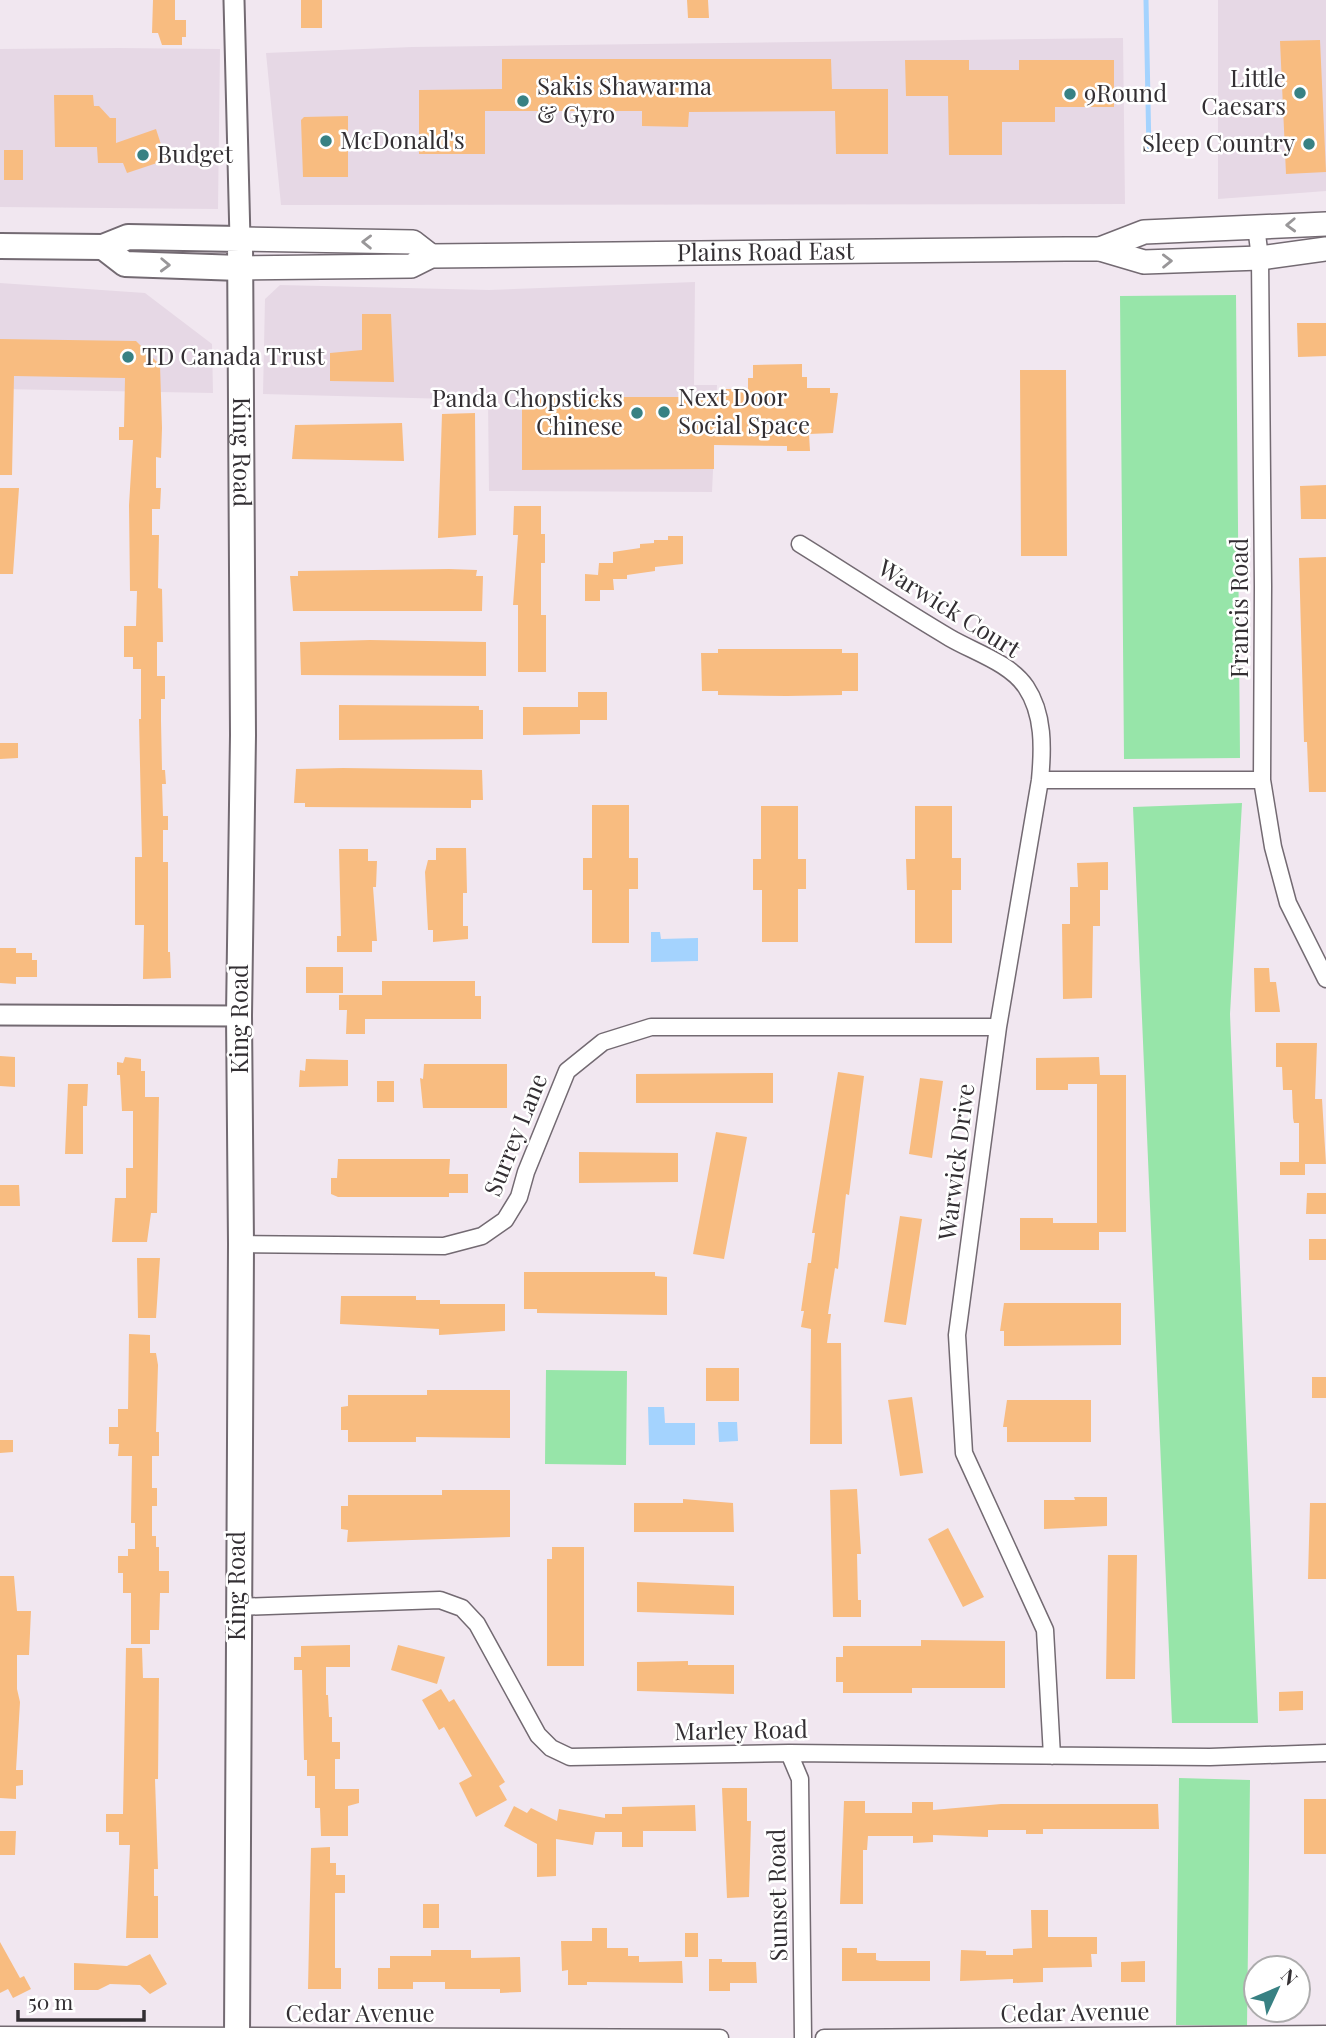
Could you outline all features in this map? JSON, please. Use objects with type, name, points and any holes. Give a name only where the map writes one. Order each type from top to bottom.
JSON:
[{"type":"main road","name":"Plains Road East","points":[[1100,249],[1144,232],[1326,224]]},
{"type":"main road","name":"Plains Road East","points":[[0,246],[103,247],[128,237],[413,242],[431,256]]},
{"type":"main road","name":"King Road","points":[[237,2037],[237,1607],[241,1244],[239,1016],[243,734],[240,239]]},
{"type":"main road","name":"Plains Road East","points":[[103,247],[125,264],[240,268],[411,266],[431,256],[1100,249],[1144,262],[1260,258],[1326,249]]},
{"type":"street","name":"King Road","points":[[234,0],[240,239]]},
{"type":"street","name":"Francis Road","points":[[1256,226],[1260,258],[1264,586],[1262,779],[1272,847],[1288,902],[1326,979]]},
{"type":"street","name":"Warwick Court","points":[[800,544],[951,638],[1003,666],[1025,686],[1038,717],[1043,745],[1040,780]]},
{"type":"street","points":[[1040,780],[1262,779]]},
{"type":"street","name":"Warwick Drive","points":[[1040,780],[998,1027],[957,1335],[964,1453],[1045,1630],[1052,1756]]},
{"type":"street","points":[[0,1015],[239,1016]]},
{"type":"street","name":"Surrey Lane","points":[[241,1244],[444,1245],[482,1236],[505,1220],[519,1197],[567,1071],[603,1042],[652,1027],[998,1027]]},
{"type":"street","name":"Marley Road","points":[[237,1607],[440,1600],[462,1608],[477,1624],[538,1735],[551,1748],[570,1757],[789,1753],[1210,1757],[1326,1753]]},
{"type":"street","name":"Sunset Road","points":[[789,1753],[800,1779],[803,2038]]},
{"type":"street","name":"Cedar Avenue","points":[[824,2038],[1326,2034]]},
{"type":"street","name":"Cedar Avenue","points":[[0,2035],[720,2038]]},
{"type":"shaded area","points":[[1218,0],[1326,0],[1326,191],[1218,199]]},
{"type":"shaded area","points":[[1123,38],[1125,204],[281,205],[266,53],[412,47]]},
{"type":"shaded area","points":[[0,49],[220,49],[218,209],[0,207]]},
{"type":"shaded area","points":[[695,282],[694,385],[717,385],[712,492],[489,491],[488,400],[263,394],[265,299],[280,285],[489,290]]},
{"type":"shaded area","points":[[0,283],[145,293],[212,344],[213,393],[0,389]]},
{"type":"green space","points":[[1236,295],[1240,758],[1124,759],[1120,296]]},
{"type":"green space","points":[[1242,803],[1230,1014],[1258,1723],[1172,1723],[1133,807]]},
{"type":"green space","points":[[546,1370],[627,1371],[626,1465],[545,1464]]},
{"type":"green space","points":[[1179,1778],[1250,1780],[1248,1954],[1242,1954],[1242,2024],[1247,2026],[1176,2025]]},
{"type":"water","points":[[651,932],[660,932],[661,939],[698,938],[698,961],[651,962]]},
{"type":"water","points":[[648,1407],[664,1407],[665,1423],[695,1423],[695,1445],[649,1445]]},
{"type":"water","points":[[718,1422],[737,1422],[738,1441],[719,1442]]},
{"type":"building","points":[[153,0],[175,0],[175,20],[186,20],[186,37],[182,37],[182,45],[162,45],[158,33],[152,33]]},
{"type":"building","points":[[301,0],[322,0],[322,28],[301,28]]},
{"type":"building","points":[[687,0],[708,0],[709,18],[688,18]]},
{"type":"building","points":[[1320,40],[1326,172],[1286,174],[1280,41]]},
{"type":"building","points":[[502,59],[831,59],[832,89],[888,89],[888,154],[836,154],[835,111],[689,112],[688,127],[642,126],[642,111],[485,111],[485,154],[419,154],[419,90],[502,89]]},
{"type":"building","points":[[905,60],[969,60],[969,70],[1019,70],[1019,60],[1114,60],[1114,107],[1055,107],[1055,122],[1002,122],[1002,155],[949,155],[948,96],[906,96]]},
{"type":"building","points":[[54,95],[93,95],[94,106],[99,106],[110,118],[116,118],[116,143],[156,129],[166,160],[127,173],[123,163],[98,163],[97,147],[55,147]]},
{"type":"building","name":"McDonald's","points":[[348,116],[348,177],[303,177],[301,120],[304,117]]},
{"type":"building","points":[[4,150],[23,150],[23,180],[4,180]]},
{"type":"building","points":[[362,314],[391,314],[394,382],[330,381],[330,353],[362,350]]},
{"type":"building","points":[[1297,323],[1326,323],[1326,356],[1298,357]]},
{"type":"building","points":[[0,339],[136,341],[160,365],[162,428],[161,458],[156,457],[156,488],[161,488],[160,509],[152,509],[152,535],[159,535],[158,588],[162,589],[163,642],[157,642],[157,676],[165,676],[161,721],[162,770],[165,770],[166,784],[162,784],[163,816],[168,816],[168,830],[163,830],[163,862],[168,862],[168,952],[171,978],[143,979],[144,925],[135,925],[135,857],[142,857],[139,719],[141,669],[133,669],[133,657],[124,657],[124,626],[136,626],[137,591],[130,591],[129,505],[133,440],[119,440],[119,427],[124,427],[125,378],[14,376],[12,475],[0,475]]},
{"type":"building","points":[[802,364],[802,377],[807,377],[807,388],[830,388],[830,393],[838,393],[833,433],[809,434],[810,451],[787,451],[787,446],[714,445],[714,469],[522,470],[522,397],[718,397],[718,394],[726,394],[725,389],[748,389],[748,378],[753,378],[753,365]]},
{"type":"building","points":[[1020,370],[1066,370],[1067,556],[1021,556]]},
{"type":"building","points":[[475,413],[476,535],[438,538],[442,414]]},
{"type":"building","points":[[402,423],[404,461],[292,459],[295,425]]},
{"type":"building","points":[[1326,485],[1326,519],[1301,519],[1300,486]]},
{"type":"building","points":[[0,488],[19,488],[13,574],[0,574]]},
{"type":"building","points":[[514,506],[541,506],[545,563],[541,563],[541,615],[546,615],[546,672],[518,672],[518,605],[513,605],[518,535],[513,535]]},
{"type":"building","points":[[668,536],[683,536],[683,564],[655,567],[655,571],[627,575],[627,579],[613,579],[614,590],[600,590],[600,601],[585,601],[585,574],[598,575],[599,563],[613,563],[613,552],[640,548],[640,544],[654,543],[654,540],[668,540]]},
{"type":"building","points":[[1326,557],[1326,792],[1309,792],[1307,742],[1304,742],[1299,558]]},
{"type":"building","points":[[477,570],[476,576],[483,576],[482,611],[293,611],[290,576],[298,576],[298,571]]},
{"type":"building","points":[[300,642],[486,642],[486,676],[301,675]]},
{"type":"building","points":[[718,649],[842,649],[842,653],[858,653],[858,691],[842,691],[842,695],[787,696],[718,695],[718,691],[702,691],[701,653],[718,653]]},
{"type":"building","points":[[578,692],[607,692],[607,720],[580,720],[580,734],[523,735],[523,707],[578,707]]},
{"type":"building","points":[[339,705],[479,706],[479,710],[483,710],[483,739],[339,740]]},
{"type":"building","points":[[0,743],[18,743],[18,758],[0,759]]},
{"type":"building","points":[[296,769],[482,770],[483,800],[471,800],[471,808],[305,807],[305,803],[294,803]]},
{"type":"building","points":[[592,805],[629,805],[629,858],[638,858],[638,889],[629,889],[629,943],[592,943],[592,890],[583,890],[583,858],[592,858]]},
{"type":"building","points":[[761,806],[798,806],[798,859],[806,859],[806,889],[798,889],[798,942],[762,942],[762,890],[753,890],[753,859],[761,859]]},
{"type":"building","points":[[915,806],[952,806],[952,858],[961,858],[961,890],[952,890],[952,943],[915,943],[915,890],[907,890],[906,859],[915,859]]},
{"type":"building","points":[[436,848],[466,848],[467,893],[463,893],[463,926],[468,926],[468,939],[433,942],[433,930],[428,930],[425,872],[428,860],[436,860]]},
{"type":"building","points":[[339,849],[368,849],[368,861],[377,861],[376,887],[373,887],[377,941],[372,941],[372,952],[337,952],[337,936],[341,936]]},
{"type":"building","points":[[1108,862],[1108,890],[1100,890],[1100,926],[1093,926],[1092,998],[1063,999],[1062,924],[1070,924],[1070,887],[1078,887],[1077,863]]},
{"type":"building","points":[[0,948],[16,948],[16,953],[32,953],[32,960],[37,960],[37,977],[16,977],[16,984],[0,983]]},
{"type":"building","points":[[306,967],[343,967],[343,993],[306,993]]},
{"type":"building","points":[[1254,968],[1269,968],[1270,982],[1276,982],[1280,1012],[1255,1012]]},
{"type":"building","points":[[382,981],[475,981],[475,996],[481,996],[481,1019],[365,1019],[365,1034],[346,1034],[347,1010],[339,1010],[339,995],[382,995]]},
{"type":"building","points":[[1276,1043],[1317,1043],[1315,1099],[1322,1099],[1326,1164],[1305,1164],[1305,1175],[1280,1175],[1280,1162],[1299,1162],[1299,1123],[1294,1123],[1292,1090],[1283,1090],[1282,1067],[1276,1067]]},
{"type":"building","points":[[0,1056],[15,1057],[15,1087],[0,1086]]},
{"type":"building","points":[[125,1057],[141,1059],[141,1071],[145,1071],[145,1097],[159,1097],[157,1213],[151,1213],[147,1242],[112,1242],[115,1198],[126,1198],[126,1168],[133,1168],[133,1111],[122,1111],[120,1075],[117,1075],[117,1062],[123,1063]]},
{"type":"building","points":[[1099,1057],[1100,1075],[1126,1075],[1126,1232],[1099,1232],[1099,1250],[1020,1250],[1020,1218],[1053,1218],[1053,1223],[1097,1223],[1097,1084],[1068,1084],[1068,1090],[1036,1090],[1036,1058]]},
{"type":"building","points":[[306,1059],[348,1060],[348,1086],[299,1087],[300,1070],[305,1071]]},
{"type":"building","points":[[424,1064],[507,1064],[507,1108],[423,1108],[420,1078],[423,1079]]},
{"type":"building","points":[[838,1072],[864,1076],[838,1269],[835,1268],[828,1314],[831,1314],[827,1343],[841,1343],[842,1444],[810,1444],[811,1329],[801,1327],[804,1311],[801,1311],[808,1263],[811,1263],[815,1233],[812,1233]]},
{"type":"building","points":[[773,1073],[773,1103],[636,1103],[636,1074]]},
{"type":"building","points":[[920,1078],[943,1081],[932,1158],[909,1154]]},
{"type":"building","points":[[377,1081],[394,1081],[394,1102],[377,1102]]},
{"type":"building","points":[[68,1084],[88,1084],[87,1106],[83,1106],[83,1154],[65,1154]]},
{"type":"building","points":[[716,1132],[747,1137],[724,1259],[693,1254]]},
{"type":"building","points":[[579,1152],[678,1153],[678,1182],[579,1183]]},
{"type":"building","points":[[338,1159],[450,1159],[449,1174],[468,1174],[468,1193],[449,1193],[449,1197],[338,1197],[331,1194],[331,1178],[337,1178]]},
{"type":"building","points":[[0,1185],[19,1185],[20,1206],[0,1206]]},
{"type":"building","points":[[1307,1193],[1326,1193],[1326,1214],[1306,1214]]},
{"type":"building","points":[[900,1216],[922,1219],[906,1325],[884,1322]]},
{"type":"building","points":[[1309,1239],[1326,1239],[1326,1260],[1309,1260]]},
{"type":"building","points":[[137,1258],[160,1258],[156,1318],[138,1318]]},
{"type":"building","points":[[524,1272],[655,1272],[655,1276],[667,1277],[667,1315],[537,1313],[537,1309],[524,1309]]},
{"type":"building","points":[[341,1296],[416,1296],[416,1300],[440,1300],[440,1304],[505,1304],[505,1331],[439,1335],[439,1329],[340,1324]]},
{"type":"building","points":[[1004,1303],[1121,1303],[1121,1345],[1004,1346],[1004,1331],[1000,1331]]},
{"type":"building","points":[[129,1334],[150,1335],[150,1353],[156,1353],[158,1365],[156,1432],[159,1432],[159,1456],[152,1456],[152,1488],[157,1488],[157,1506],[152,1506],[152,1536],[156,1536],[156,1547],[159,1547],[159,1571],[169,1571],[169,1593],[160,1593],[159,1630],[150,1630],[150,1644],[131,1644],[131,1593],[123,1593],[123,1573],[118,1573],[118,1556],[128,1556],[128,1549],[135,1549],[135,1523],[131,1523],[132,1456],[118,1456],[119,1444],[109,1444],[109,1427],[118,1427],[118,1409],[128,1409]]},
{"type":"building","points":[[706,1368],[739,1368],[739,1401],[706,1401]]},
{"type":"building","points":[[1312,1377],[1326,1377],[1326,1398],[1312,1398]]},
{"type":"building","points":[[427,1390],[510,1390],[510,1438],[416,1437],[416,1442],[348,1442],[348,1430],[341,1430],[341,1407],[348,1406],[348,1395],[427,1395]]},
{"type":"building","points":[[912,1397],[923,1473],[900,1476],[888,1400]]},
{"type":"building","points":[[1007,1400],[1091,1400],[1091,1442],[1007,1442],[1007,1427],[1003,1427]]},
{"type":"building","points":[[0,1440],[13,1440],[13,1452],[0,1453]]},
{"type":"building","points":[[857,1489],[861,1554],[857,1554],[858,1600],[861,1600],[861,1617],[833,1617],[830,1490]]},
{"type":"building","points":[[442,1490],[510,1490],[510,1537],[347,1542],[348,1530],[341,1529],[341,1506],[348,1506],[348,1495],[442,1495]]},
{"type":"building","points":[[1074,1497],[1107,1497],[1107,1526],[1044,1529],[1044,1500],[1075,1500]]},
{"type":"building","points":[[683,1499],[733,1503],[734,1532],[634,1532],[634,1503],[683,1503]]},
{"type":"building","points":[[1310,1503],[1326,1503],[1326,1579],[1308,1579]]},
{"type":"building","points":[[948,1528],[984,1597],[963,1607],[928,1539]]},
{"type":"building","points":[[552,1547],[584,1547],[584,1666],[547,1666],[547,1559],[552,1559]]},
{"type":"building","points":[[1108,1555],[1137,1555],[1135,1679],[1106,1679]]},
{"type":"building","points":[[0,1576],[14,1576],[17,1611],[31,1611],[29,1655],[17,1655],[17,1689],[20,1702],[16,1770],[23,1770],[23,1785],[16,1786],[16,1799],[0,1798]]},
{"type":"building","points":[[637,1582],[734,1586],[734,1615],[637,1612]]},
{"type":"building","points":[[921,1640],[1005,1641],[1005,1688],[912,1688],[912,1693],[843,1693],[843,1682],[836,1682],[836,1657],[843,1657],[843,1646],[921,1646]]},
{"type":"building","points":[[350,1645],[350,1667],[326,1667],[326,1695],[329,1717],[332,1717],[332,1742],[340,1742],[340,1759],[335,1759],[335,1789],[359,1789],[359,1803],[348,1806],[348,1836],[321,1836],[320,1808],[315,1808],[315,1776],[307,1776],[307,1760],[304,1760],[302,1670],[294,1670],[294,1657],[301,1657],[301,1646]]},
{"type":"building","points":[[398,1645],[445,1657],[437,1684],[391,1670]]},
{"type":"building","points":[[126,1648],[142,1648],[143,1678],[159,1678],[158,1779],[155,1779],[158,1869],[154,1869],[154,1896],[158,1896],[158,1938],[126,1938],[130,1845],[119,1845],[119,1832],[106,1832],[106,1814],[123,1814]]},
{"type":"building","points":[[688,1661],[688,1665],[734,1665],[734,1694],[637,1691],[637,1662]]},
{"type":"building","points":[[441,1689],[449,1702],[454,1699],[505,1782],[499,1786],[507,1800],[476,1817],[459,1783],[472,1776],[444,1727],[439,1730],[422,1700]]},
{"type":"building","points":[[1303,1691],[1303,1710],[1279,1711],[1279,1692]]},
{"type":"building","points":[[722,1788],[747,1788],[747,1821],[751,1821],[749,1897],[727,1898]]},
{"type":"building","points":[[1304,1799],[1326,1799],[1326,1854],[1304,1854]]},
{"type":"building","points":[[844,1801],[865,1801],[865,1813],[912,1813],[912,1802],[933,1802],[933,1810],[1001,1804],[1158,1804],[1159,1829],[1043,1829],[1043,1834],[1026,1834],[1026,1830],[988,1830],[988,1837],[933,1835],[933,1842],[913,1843],[913,1836],[868,1836],[867,1850],[863,1850],[863,1904],[840,1904]]},
{"type":"building","points":[[695,1805],[696,1831],[643,1831],[643,1847],[622,1847],[622,1832],[595,1832],[593,1845],[556,1839],[556,1876],[537,1877],[537,1844],[504,1826],[514,1806],[527,1813],[531,1808],[557,1821],[559,1809],[605,1818],[605,1814],[622,1814],[622,1807]]},
{"type":"building","points":[[0,1831],[16,1831],[15,1855],[0,1855]]},
{"type":"building","points":[[330,1847],[330,1863],[336,1863],[336,1875],[345,1875],[345,1893],[335,1893],[335,1968],[341,1968],[341,1989],[308,1989],[311,1848]]},
{"type":"building","points":[[423,1904],[439,1904],[439,1928],[423,1928]]},
{"type":"building","points":[[1031,1910],[1048,1910],[1048,1937],[1097,1937],[1097,1954],[1091,1954],[1092,1967],[1043,1968],[1043,1982],[1013,1983],[1013,1979],[960,1981],[961,1950],[986,1951],[986,1955],[1013,1955],[1013,1949],[1032,1948]]},
{"type":"building","points":[[592,1928],[607,1928],[607,1948],[628,1948],[628,1956],[639,1956],[639,1962],[682,1961],[683,1983],[587,1982],[587,1985],[568,1985],[568,1970],[562,1971],[561,1941],[592,1941]]},
{"type":"building","points":[[685,1933],[698,1933],[698,1957],[685,1957]]},
{"type":"building","points":[[0,1942],[20,1978],[24,1976],[31,1989],[13,1998],[8,1989],[0,1993]]},
{"type":"building","points":[[842,1948],[857,1948],[857,1953],[876,1953],[876,1960],[880,1961],[930,1961],[930,1981],[842,1981]]},
{"type":"building","points":[[431,1950],[471,1950],[471,1958],[520,1957],[521,1992],[500,1993],[500,1989],[445,1989],[445,1982],[413,1982],[413,1989],[378,1989],[378,1968],[390,1968],[390,1956],[431,1956]]},
{"type":"building","points":[[150,1954],[167,1984],[150,1994],[140,1985],[110,1984],[98,1990],[74,1990],[74,1963],[127,1966]]},
{"type":"building","points":[[709,1959],[722,1959],[722,1962],[756,1962],[757,1983],[730,1983],[730,1991],[709,1991]]},
{"type":"building","points":[[1145,1961],[1145,1982],[1121,1982],[1121,1962]]},
{"type":"waterway","points":[[1146,0],[1149,152]]},
{"type":"place","name":"Little Caesars","points":[[1300,93]]},
{"type":"place","name":"9Round","points":[[1070,94]]},
{"type":"place","name":"Sakis Shawarma & Gyro","points":[[523,101]]},
{"type":"place","name":"McDonald's","points":[[326,141]]},
{"type":"place","name":"Sleep Country","points":[[1309,144]]},
{"type":"place","name":"Budget","points":[[143,155]]},
{"type":"place","name":"TD Canada Trust","points":[[128,357]]},
{"type":"place","name":"Next Door Social Space","points":[[664,412]]},
{"type":"place","name":"Panda Chopsticks Chinese","points":[[637,413]]}]
